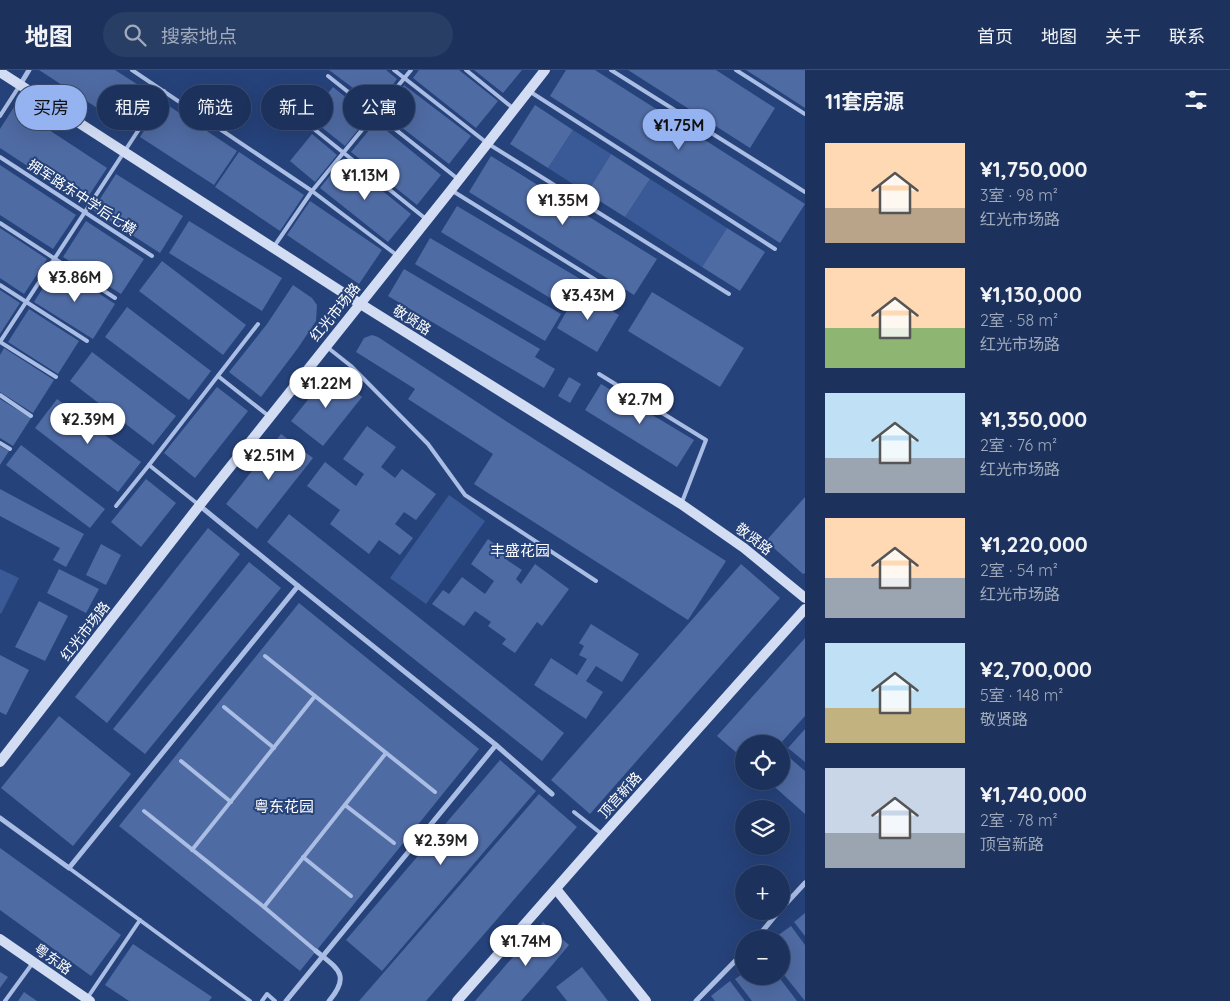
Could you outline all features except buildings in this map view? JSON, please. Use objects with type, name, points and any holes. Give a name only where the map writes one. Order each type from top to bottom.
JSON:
[{"type":"street","points":[[20,85],[29,70]]},
{"type":"street","name":"红光市场路","points":[[0,762],[199,506],[428,220],[529,91],[542,71]]},
{"type":"street","name":"敬贤路","points":[[0,72],[20,85]]},
{"type":"street","name":"敬贤路","points":[[87,129],[359,304],[681,504],[744,548],[805,598]]},
{"type":"street","points":[[199,506],[496,745],[552,794]]},
{"type":"street","points":[[0,818],[69,868],[298,586]]},
{"type":"street","name":"顶宫新路","points":[[457,1001],[805,609]]},
{"type":"street","points":[[286,1001],[496,745]]},
{"type":"street","points":[[790,899],[805,883]]},
{"type":"street","points":[[556,889],[646,1001]]},
{"type":"street","points":[[763,930],[772,920]]},
{"type":"street","name":"粤东路","points":[[0,939],[88,1000]]},
{"type":"street","points":[[316,951],[337,968],[340,975],[341,982],[336,993],[329,1001]]},
{"type":"street","points":[[696,1001],[735,961]]},
{"type":"lane","points":[[132,70],[155,85]]},
{"type":"lane","points":[[394,70],[487,143],[729,294]]},
{"type":"lane","points":[[400,85],[411,70]]},
{"type":"lane","points":[[466,70],[514,109]]},
{"type":"lane","points":[[611,70],[805,192]]},
{"type":"lane","points":[[736,70],[805,114]]},
{"type":"lane","points":[[328,76],[343,88]]},
{"type":"lane","points":[[529,91],[775,249]]},
{"type":"lane","points":[[0,116],[15,93]]},
{"type":"lane","points":[[169,94],[312,191],[399,256]]},
{"type":"lane","points":[[56,377],[0,342],[138,130]]},
{"type":"lane","points":[[315,130],[428,220]]},
{"type":"lane","points":[[273,248],[312,191],[364,130]]},
{"type":"lane","points":[[395,130],[459,180]]},
{"type":"lane","name":"拥军路东中学后七横","points":[[0,157],[152,256]]},
{"type":"lane","points":[[451,190],[615,292]]},
{"type":"lane","points":[[0,223],[115,298]]},
{"type":"lane","points":[[0,285],[87,341]]},
{"type":"lane","points":[[116,506],[258,324]]},
{"type":"lane","points":[[326,346],[350,366],[428,444],[465,495],[596,581]]},
{"type":"lane","points":[[599,374],[706,440],[681,504]]},
{"type":"lane","points":[[218,376],[270,417]]},
{"type":"lane","points":[[0,396],[31,416]]},
{"type":"lane","points":[[0,443],[10,449]]},
{"type":"lane","points":[[149,465],[199,506]]},
{"type":"lane","points":[[265,656],[435,792]]},
{"type":"lane","points":[[192,850],[315,696]]},
{"type":"lane","points":[[224,707],[274,748]]},
{"type":"lane","points":[[264,907],[386,753]]},
{"type":"lane","points":[[180,761],[230,802]]},
{"type":"lane","points":[[345,805],[394,843]]},
{"type":"lane","points":[[144,811],[316,951]]},
{"type":"lane","points":[[574,812],[603,835]]},
{"type":"lane","points":[[303,856],[351,896]]},
{"type":"lane","points":[[69,868],[250,1001]]},
{"type":"lane","points":[[88,1000],[140,920]]},
{"type":"lane","points":[[6,1001],[34,962]]},
{"type":"lane","points":[[262,1001],[267,994],[275,1001]]},
{"type":"shaded area","points":[[573,130],[611,154],[587,193],[548,168]]},
{"type":"shaded area","points":[[650,179],[727,228],[702,267],[625,217]]},
{"type":"shaded area","points":[[449,495],[485,521],[426,604],[390,578]]},
{"type":"shaded area","points":[[0,569],[19,578],[1,614],[0,613]]},
{"type":"district","name":"丰盛花园","points":[[520,551]]},
{"type":"district","name":"粤东花园","points":[[284,807]]}]
